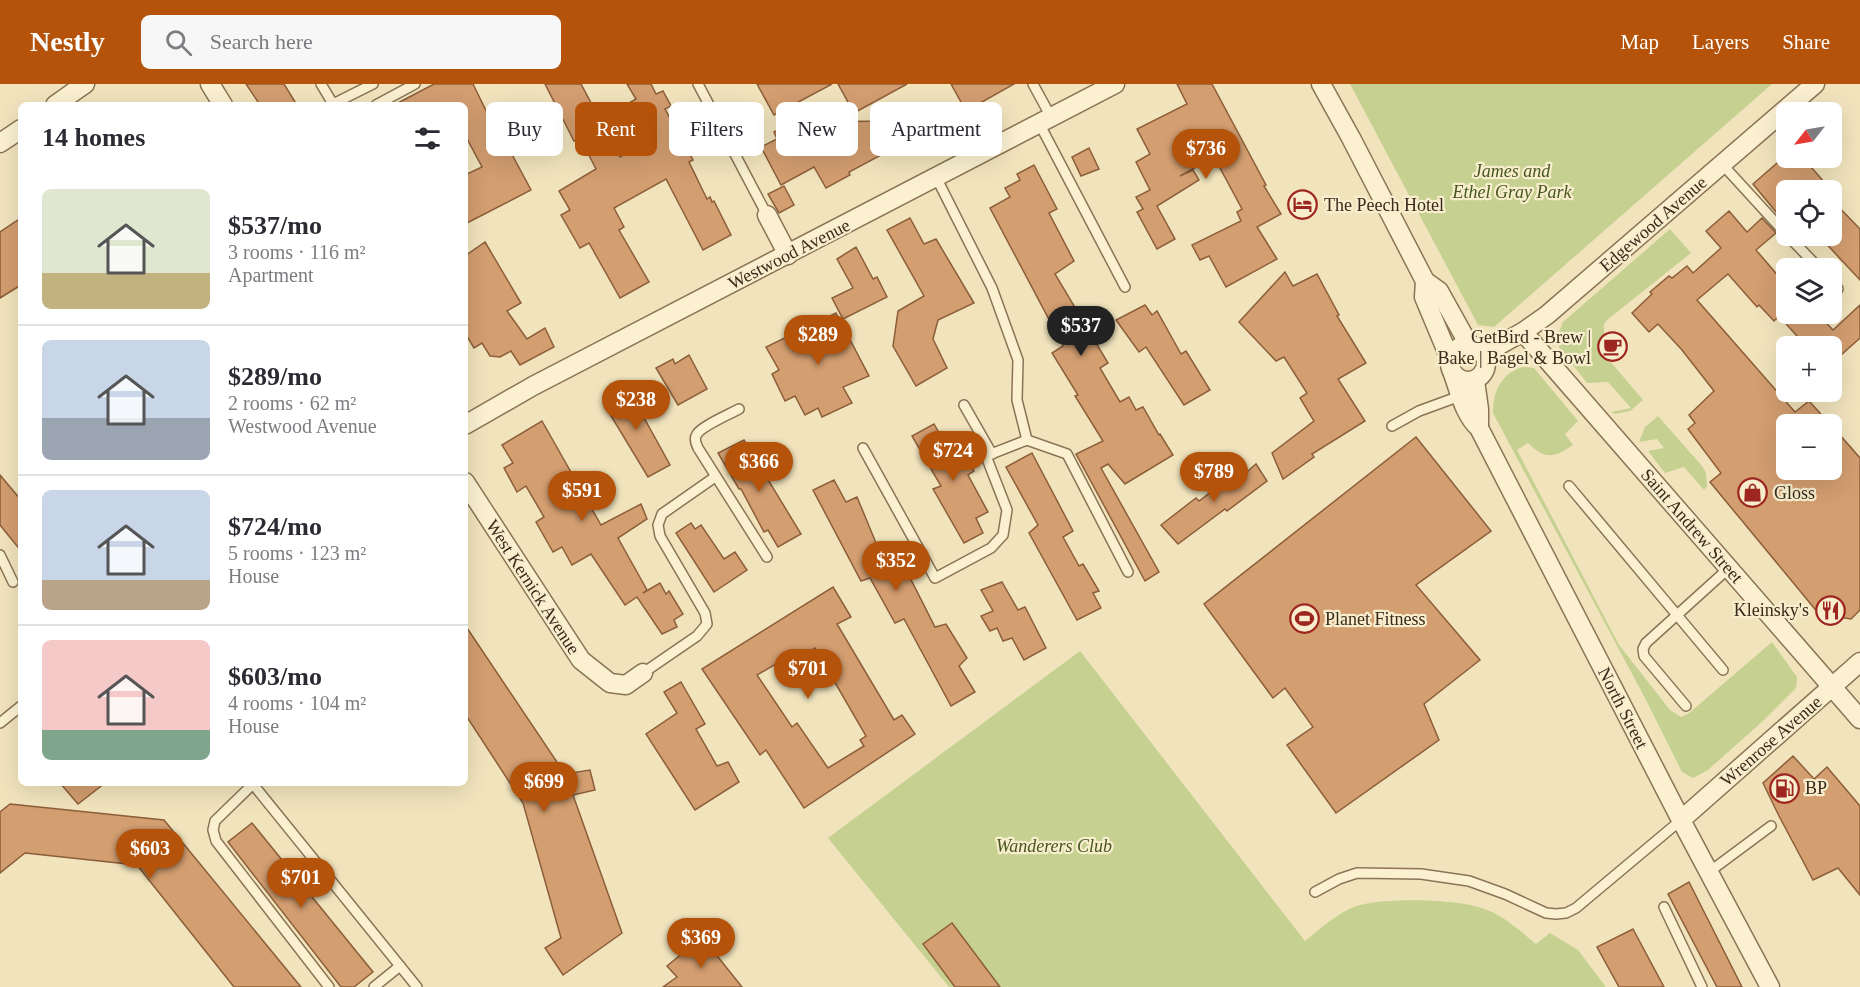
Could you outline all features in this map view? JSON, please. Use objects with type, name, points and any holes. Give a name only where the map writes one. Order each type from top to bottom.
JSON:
[{"type":"street","points":[[59,102],[85,84]]},
{"type":"street","points":[[210,84],[221,102]]},
{"type":"street","name":"Westwood Avenue","points":[[468,423],[533,386],[1115,84]]},
{"type":"street","name":"North Street","points":[[1321,84],[1425,281],[1439,291],[1476,349]]},
{"type":"street","name":"Edgewood Avenue","points":[[1476,349],[1523,332],[1560,305],[1815,84]]},
{"type":"street","points":[[0,143],[18,131]]},
{"type":"street","points":[[767,215],[788,255]]},
{"type":"street","name":"North Street","points":[[1425,281],[1424,297],[1471,421],[1479,428],[1708,872],[1770,987]]},
{"type":"street","name":"Saint Andrew Street","points":[[1523,332],[1860,719]]},
{"type":"street","points":[[1461,346],[1476,349],[1486,361],[1481,376],[1474,381],[1459,380],[1451,367],[1454,351],[1461,346]]},
{"type":"street","name":"North Street","points":[[1474,381],[1479,409],[1479,428]]},
{"type":"street","name":"West Kernick Avenue","points":[[468,487],[580,660],[610,683],[626,685],[643,674]]},
{"type":"street","name":"Wrenrose Avenue","points":[[1681,820],[1860,662]]},
{"type":"lane","points":[[321,84],[331,102]]},
{"type":"lane","points":[[336,102],[374,84]]},
{"type":"lane","points":[[382,102],[415,84]]},
{"type":"lane","points":[[698,84],[767,215]]},
{"type":"lane","points":[[1033,84],[1045,120],[1125,287]]},
{"type":"lane","points":[[1722,164],[1776,223]]},
{"type":"lane","points":[[936,177],[992,288],[1018,360],[1017,400],[1027,440]]},
{"type":"lane","points":[[1798,246],[1809,258]]},
{"type":"lane","points":[[1392,426],[1419,411],[1460,396]]},
{"type":"lane","points":[[964,405],[993,454]]},
{"type":"lane","points":[[739,409],[702,429],[697,434],[696,440],[698,448],[715,477],[767,557]]},
{"type":"lane","points":[[863,448],[935,578],[991,548],[1003,535],[1007,510],[986,456],[1027,440],[1067,454],[1128,572]]},
{"type":"lane","points":[[643,674],[697,636],[707,624],[705,613],[660,536],[658,525],[662,514],[715,477]]},
{"type":"lane","points":[[1569,486],[1723,670]]},
{"type":"lane","points":[[0,555],[13,582]]},
{"type":"lane","points":[[1686,706],[1643,653],[1647,643],[1729,568]]},
{"type":"lane","points":[[0,723],[18,708]]},
{"type":"lane","points":[[251,786],[215,821],[213,830],[216,841],[329,987]]},
{"type":"lane","points":[[255,786],[417,987]]},
{"type":"lane","points":[[1315,892],[1339,879],[1358,873],[1421,874],[1469,881],[1505,894],[1546,913],[1566,913],[1576,908],[1681,820]]},
{"type":"lane","points":[[1708,872],[1771,826]]},
{"type":"lane","points":[[1664,907],[1702,987]]},
{"type":"lane","points":[[374,987],[400,966]]},
{"type":"green space","name":"James and Ethel Gray Park","points":[[1350,84],[1772,84],[1494,327],[1478,325]]},
{"type":"green space","points":[[1670,229],[1691,253],[1604,324],[1604,354],[1643,400],[1630,411],[1615,414],[1611,412],[1631,408],[1608,382],[1587,383],[1559,347],[1558,335],[1563,322]]},
{"type":"green space","points":[[1523,367],[1534,368],[1578,421],[1565,434],[1573,445],[1560,453],[1545,455],[1528,443],[1517,450],[1619,645],[1670,710],[1681,717],[1688,714],[1772,642],[1797,677],[1796,688],[1764,720],[1708,770],[1693,778],[1682,772],[1493,413],[1500,384],[1509,374]]},
{"type":"green space","points":[[1658,416],[1702,466],[1706,473],[1707,486],[1704,490],[1684,467],[1665,473],[1648,451],[1664,448],[1657,439],[1639,442],[1645,427]]},
{"type":"green space","name":"Wanderers Club","points":[[1080,651],[1305,941],[1328,922],[1354,907],[1365,904],[1416,900],[1467,904],[1502,917],[1536,944],[1550,933],[1578,950],[1606,987],[949,987],[828,838]]},
{"type":"building","points":[[246,84],[284,84],[295,102],[258,102]]},
{"type":"building","points":[[434,84],[473,84],[486,111],[486,156],[513,156],[531,190],[468,222],[468,174],[482,167],[468,141],[468,102],[400,102]]},
{"type":"building","points":[[545,84],[581,84],[591,102],[575,102],[575,140],[563,119],[563,102],[554,102]]},
{"type":"building","points":[[627,84],[651,84],[656,94],[663,91],[669,102],[669,107],[665,109],[669,116],[669,156],[691,156],[693,160],[689,162],[707,199],[710,197],[712,202],[714,201],[731,235],[703,250],[666,179],[614,208],[624,227],[619,230],[649,282],[620,298],[589,243],[580,248],[561,215],[570,210],[559,191],[596,169],[589,156],[657,156],[657,102],[631,102],[636,99]]},
{"type":"building","points":[[757,84],[832,84],[798,102],[776,102],[776,114],[774,115]]},
{"type":"building","points":[[838,84],[907,84],[870,102],[870,104],[858,111],[858,102],[848,102]]},
{"type":"building","points":[[951,84],[1014,84],[982,102],[961,102]]},
{"type":"building","points":[[1177,84],[1212,84],[1266,185],[1264,186],[1281,214],[1257,227],[1277,259],[1226,287],[1209,256],[1200,260],[1192,245],[1241,221],[1237,212],[1242,209],[1214,157],[1180,176],[1193,170],[1199,180],[1157,206],[1175,239],[1157,249],[1137,212],[1143,209],[1136,197],[1150,190],[1136,162],[1150,154],[1137,129],[1187,104]]},
{"type":"building","points":[[858,121],[870,121],[870,156],[879,156],[849,172],[850,175],[826,188],[814,167],[781,185],[764,153],[764,146],[776,140],[776,156],[858,156]]},
{"type":"building","points":[[1089,148],[1099,169],[1081,176],[1072,157]]},
{"type":"building","points":[[1776,164],[1776,168],[1812,168],[1822,180],[1776,180],[1776,212],[1753,184]]},
{"type":"building","points":[[1034,165],[1057,209],[1049,213],[1074,261],[1055,274],[1108,363],[1100,368],[1120,402],[1129,397],[1136,410],[1143,407],[1173,455],[1125,484],[1108,464],[1101,468],[1159,572],[1145,581],[1076,454],[1103,441],[1052,353],[1063,346],[990,208],[1010,197],[1005,188],[1020,180],[1017,174]]},
{"type":"building","points":[[784,186],[794,205],[779,213],[768,194]]},
{"type":"building","points":[[1842,210],[1860,229],[1860,280],[1842,258],[1828,246],[1842,246]]},
{"type":"building","points":[[1729,211],[1747,232],[1762,218],[1776,233],[1756,250],[1776,273],[1776,319],[1774,321],[1759,305],[1757,307],[1728,274],[1697,300],[1776,390],[1776,402],[1786,402],[1795,412],[1810,402],[1821,414],[1776,414],[1776,480],[1842,480],[1842,437],[1860,458],[1860,610],[1851,619],[1819,614],[1710,482],[1721,473],[1688,429],[1695,423],[1689,415],[1714,391],[1658,324],[1649,332],[1632,313],[1652,294],[1650,292],[1669,276],[1672,278],[1687,266],[1693,273],[1721,248],[1706,231]]},
{"type":"building","points":[[910,218],[924,244],[936,239],[974,303],[938,320],[933,339],[947,368],[916,386],[893,346],[898,311],[924,296],[887,230]]},
{"type":"building","points":[[18,220],[18,287],[0,298],[0,232]]},
{"type":"building","points":[[485,242],[521,303],[507,311],[527,339],[545,328],[554,347],[520,365],[511,351],[500,357],[490,356],[482,343],[474,348],[468,338],[468,254]]},
{"type":"building","points":[[856,247],[873,279],[877,277],[887,297],[843,319],[832,298],[853,288],[837,259]]},
{"type":"building","points":[[1285,272],[1293,286],[1317,274],[1339,315],[1337,316],[1366,363],[1338,379],[1365,421],[1312,454],[1314,457],[1283,479],[1272,453],[1314,421],[1300,398],[1307,393],[1284,357],[1276,361],[1239,322]]},
{"type":"building","points":[[1145,305],[1152,315],[1157,311],[1181,354],[1186,351],[1210,390],[1184,405],[1146,347],[1139,352],[1116,320]]},
{"type":"building","points":[[1860,305],[1860,338],[1842,354],[1842,336],[1797,336],[1786,324],[1827,324],[1833,330]]},
{"type":"building","points":[[836,313],[869,376],[843,387],[852,403],[822,417],[818,408],[805,415],[795,396],[785,401],[772,374],[779,370],[766,347]]},
{"type":"building","points":[[689,355],[707,389],[678,405],[656,368],[673,359],[675,364]]},
{"type":"building","points":[[626,385],[670,465],[648,477],[605,406],[608,404],[604,398]]},
{"type":"building","points":[[542,421],[601,525],[641,504],[647,519],[618,538],[647,590],[643,593],[660,583],[666,594],[669,591],[683,614],[674,620],[677,627],[662,634],[637,597],[625,605],[591,554],[572,565],[562,547],[553,552],[536,522],[544,517],[526,486],[517,492],[504,468],[513,463],[502,445]]},
{"type":"building","points":[[934,424],[949,450],[958,442],[974,471],[968,475],[988,512],[976,518],[983,533],[964,543],[933,489],[941,486],[912,436]]},
{"type":"building","name":"Planet Fitness","points":[[1416,437],[1491,531],[1416,585],[1480,660],[1424,704],[1439,740],[1336,813],[1287,745],[1313,727],[1285,688],[1273,698],[1204,604]]},
{"type":"building","points":[[744,440],[801,534],[778,547],[768,530],[764,532],[718,453]]},
{"type":"building","points":[[1032,453],[1073,531],[1063,537],[1079,566],[1083,564],[1099,591],[1093,593],[1101,608],[1077,620],[1029,533],[1038,525],[1006,467]]},
{"type":"building","points":[[1256,464],[1267,481],[1178,544],[1161,525],[1196,498],[1199,501],[1244,467],[1248,471]]},
{"type":"building","points":[[0,475],[18,496],[18,547],[0,525]]},
{"type":"building","points":[[834,480],[846,502],[857,497],[886,567],[901,560],[935,627],[946,624],[967,658],[959,666],[975,692],[951,706],[904,619],[895,623],[870,578],[861,581],[813,490]]},
{"type":"building","points":[[691,523],[695,529],[701,525],[724,559],[735,552],[747,570],[714,592],[676,533]]},
{"type":"building","points":[[1002,582],[1018,610],[1025,607],[1046,648],[1024,660],[1012,638],[1003,641],[997,628],[990,631],[981,616],[993,611],[981,590]]},
{"type":"building","points":[[833,587],[851,617],[837,624],[894,720],[902,715],[915,734],[804,808],[766,750],[760,755],[702,669]],"holes":[[[815,648],[866,736],[860,740],[864,746],[828,768],[797,723],[792,727],[757,675],[800,650],[808,652]]]},
{"type":"building","points":[[468,629],[565,774],[590,770],[595,790],[573,795],[622,933],[563,975],[545,948],[561,938],[523,803],[468,719]]},
{"type":"building","points":[[681,682],[705,724],[696,729],[717,766],[728,762],[739,782],[695,810],[646,734],[677,713],[664,692]]},
{"type":"building","points":[[1793,756],[1814,779],[1827,767],[1860,806],[1860,895],[1838,868],[1813,880],[1763,783]]},
{"type":"building","points":[[63,786],[101,786],[78,804]]},
{"type":"building","points":[[10,804],[164,820],[301,987],[234,987],[137,865],[25,853],[0,873],[0,812]]},
{"type":"building","points":[[252,823],[373,972],[354,987],[341,987],[228,842]]},
{"type":"building","points":[[1689,882],[1742,987],[1717,987],[1668,894]]},
{"type":"building","points":[[952,923],[1000,987],[955,987],[923,944]]},
{"type":"building","points":[[1633,929],[1664,987],[1619,987],[1597,947]]},
{"type":"building","points":[[702,937],[742,987],[663,987],[677,977],[667,966]]},
{"type":"place","name":"The Peech Hotel","points":[[1303,205]]},
{"type":"place","name":"GetBird - Brew | Bake | Bagel & Bowl","points":[[1612,347]]},
{"type":"place","name":"Gloss","points":[[1753,493]]},
{"type":"place","name":"Kleinsky's","points":[[1830,610]]},
{"type":"place","name":"Planet Fitness","points":[[1304,619]]},
{"type":"place","name":"BP","points":[[1784,788]]}]
